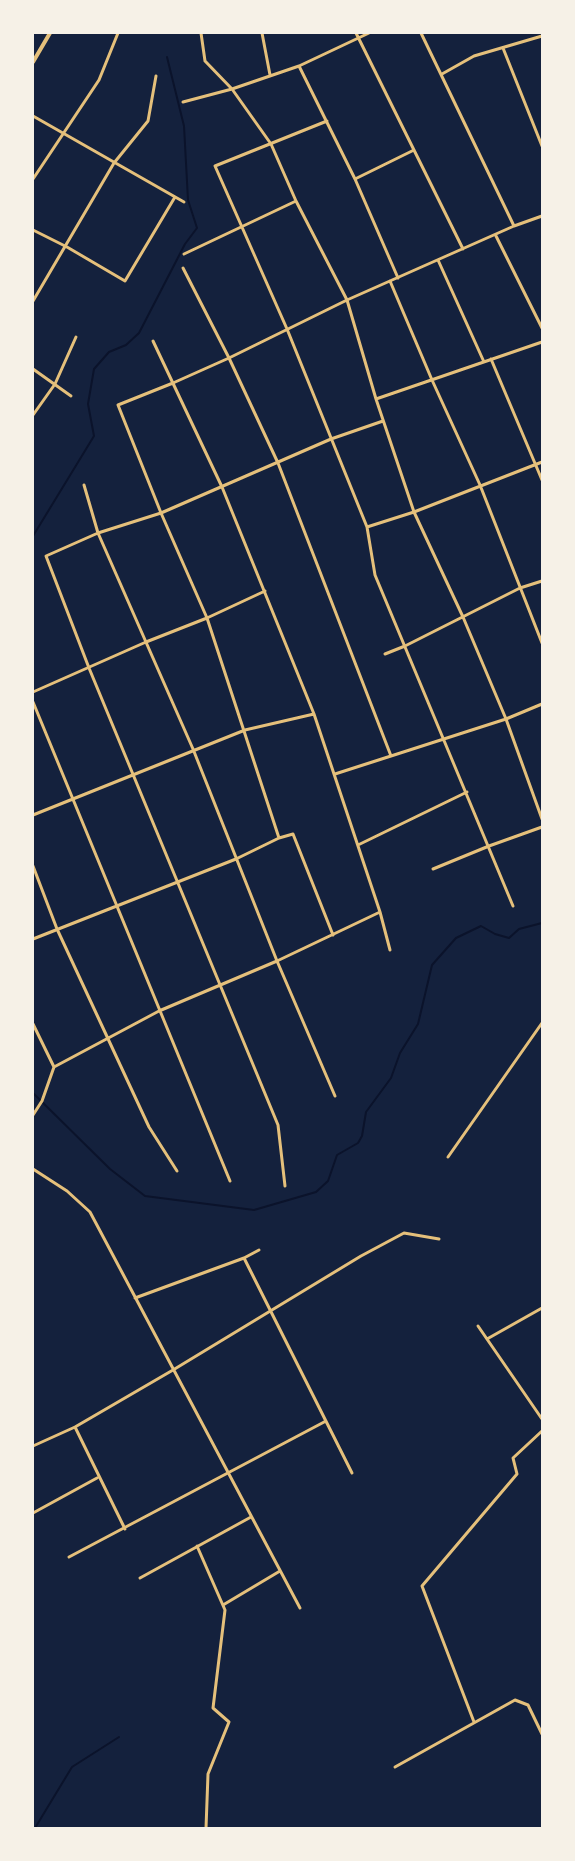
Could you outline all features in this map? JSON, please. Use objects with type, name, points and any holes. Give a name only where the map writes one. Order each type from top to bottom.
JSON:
[{"type":"street","points":[[33,62],[50,33]]},
{"type":"street","points":[[33,178],[99,80],[118,33]]},
{"type":"street","points":[[201,33],[206,61],[232,89],[271,144],[296,201],[347,300],[376,399],[414,512],[463,617],[506,719],[542,819]]},
{"type":"street","points":[[262,33],[270,75]]},
{"type":"street","points":[[183,102],[232,89],[299,66],[357,35],[369,33]]},
{"type":"street","points":[[421,33],[514,226]]},
{"type":"street","points":[[357,35],[463,249]]},
{"type":"street","points":[[442,74],[474,56],[542,36]]},
{"type":"street","points":[[502,48],[542,146]]},
{"type":"street","points":[[299,66],[355,179],[398,278]]},
{"type":"street","points":[[33,301],[67,247],[114,163],[148,122],[156,76]]},
{"type":"street","points":[[33,116],[183,202]]},
{"type":"street","points":[[327,121],[215,166],[287,329],[367,527],[375,575],[513,906]]},
{"type":"street","points":[[355,179],[414,150]]},
{"type":"street","points":[[33,230],[125,281],[175,197]]},
{"type":"street","points":[[184,254],[296,201]]},
{"type":"street","points":[[279,838],[207,618],[160,513],[118,405],[229,358],[347,300],[514,226],[542,216]]},
{"type":"street","points":[[495,235],[542,328]]},
{"type":"street","points":[[438,260],[484,362]]},
{"type":"street","points":[[183,268],[229,358],[278,463],[392,756]]},
{"type":"street","points":[[390,281],[480,485],[542,643]]},
{"type":"street","points":[[33,415],[55,384],[76,337]]},
{"type":"street","points":[[153,341],[222,487],[314,714],[380,912],[390,950]]},
{"type":"street","points":[[376,399],[542,342]]},
{"type":"street","points":[[491,359],[542,480]]},
{"type":"street","points":[[33,369],[71,396]]},
{"type":"street","points":[[285,1186],[278,1125],[132,774],[46,556],[98,534],[160,513],[331,439],[383,421]]},
{"type":"street","points":[[367,527],[414,512],[542,462]]},
{"type":"street","points":[[84,485],[98,534],[193,749],[236,859],[335,1096]]},
{"type":"street","points":[[385,654],[520,588],[542,581]]},
{"type":"street","points":[[33,692],[265,591]]},
{"type":"street","points":[[33,702],[230,1181]]},
{"type":"street","points":[[335,774],[506,719],[542,704]]},
{"type":"street","points":[[33,815],[245,730],[314,714]]},
{"type":"street","points":[[358,845],[467,792]]},
{"type":"street","points":[[433,869],[542,827]]},
{"type":"street","points":[[33,939],[236,859],[279,838],[293,834],[333,935]]},
{"type":"street","points":[[33,866],[57,929],[149,1127],[177,1171]]},
{"type":"street","points":[[33,1115],[42,1101],[54,1067],[159,1011],[278,961],[380,912]]},
{"type":"street","points":[[448,1157],[540,1030],[542,1023]]},
{"type":"street","points":[[33,1024],[54,1067]]},
{"type":"street","points":[[33,1169],[67,1191],[90,1212],[300,1608]]},
{"type":"street","points":[[33,1446],[75,1427],[361,1256],[404,1233],[439,1239]]},
{"type":"street","points":[[135,1298],[244,1258],[259,1250]]},
{"type":"street","points":[[244,1258],[352,1473]]},
{"type":"street","points":[[487,1339],[542,1308]]},
{"type":"street","points":[[478,1326],[542,1419]]},
{"type":"street","points":[[69,1557],[326,1421]]},
{"type":"street","points":[[75,1427],[125,1529]]},
{"type":"street","points":[[474,1722],[422,1586],[517,1474],[513,1458],[542,1431]]},
{"type":"street","points":[[33,1513],[98,1478]]},
{"type":"street","points":[[140,1578],[252,1516]]},
{"type":"street","points":[[197,1546],[225,1610],[213,1708],[229,1722],[208,1774],[206,1828]]},
{"type":"street","points":[[223,1605],[280,1571]]},
{"type":"street","points":[[395,1767],[515,1700],[528,1705],[542,1734]]},
{"type":"waterway","points":[[33,536],[94,436],[88,404],[94,369],[109,352],[126,345],[139,333],[185,244],[197,228],[188,200],[184,126],[167,57]]},
{"type":"waterway","points":[[33,1093],[110,1169],[145,1196],[254,1210],[316,1192],[328,1181],[337,1155],[358,1143],[362,1136],[366,1112],[391,1078],[400,1053],[418,1024],[432,965],[456,938],[481,926],[495,934],[509,938],[519,929],[542,923]]},
{"type":"waterway","points":[[35,1828],[72,1767],[119,1737]]}]
